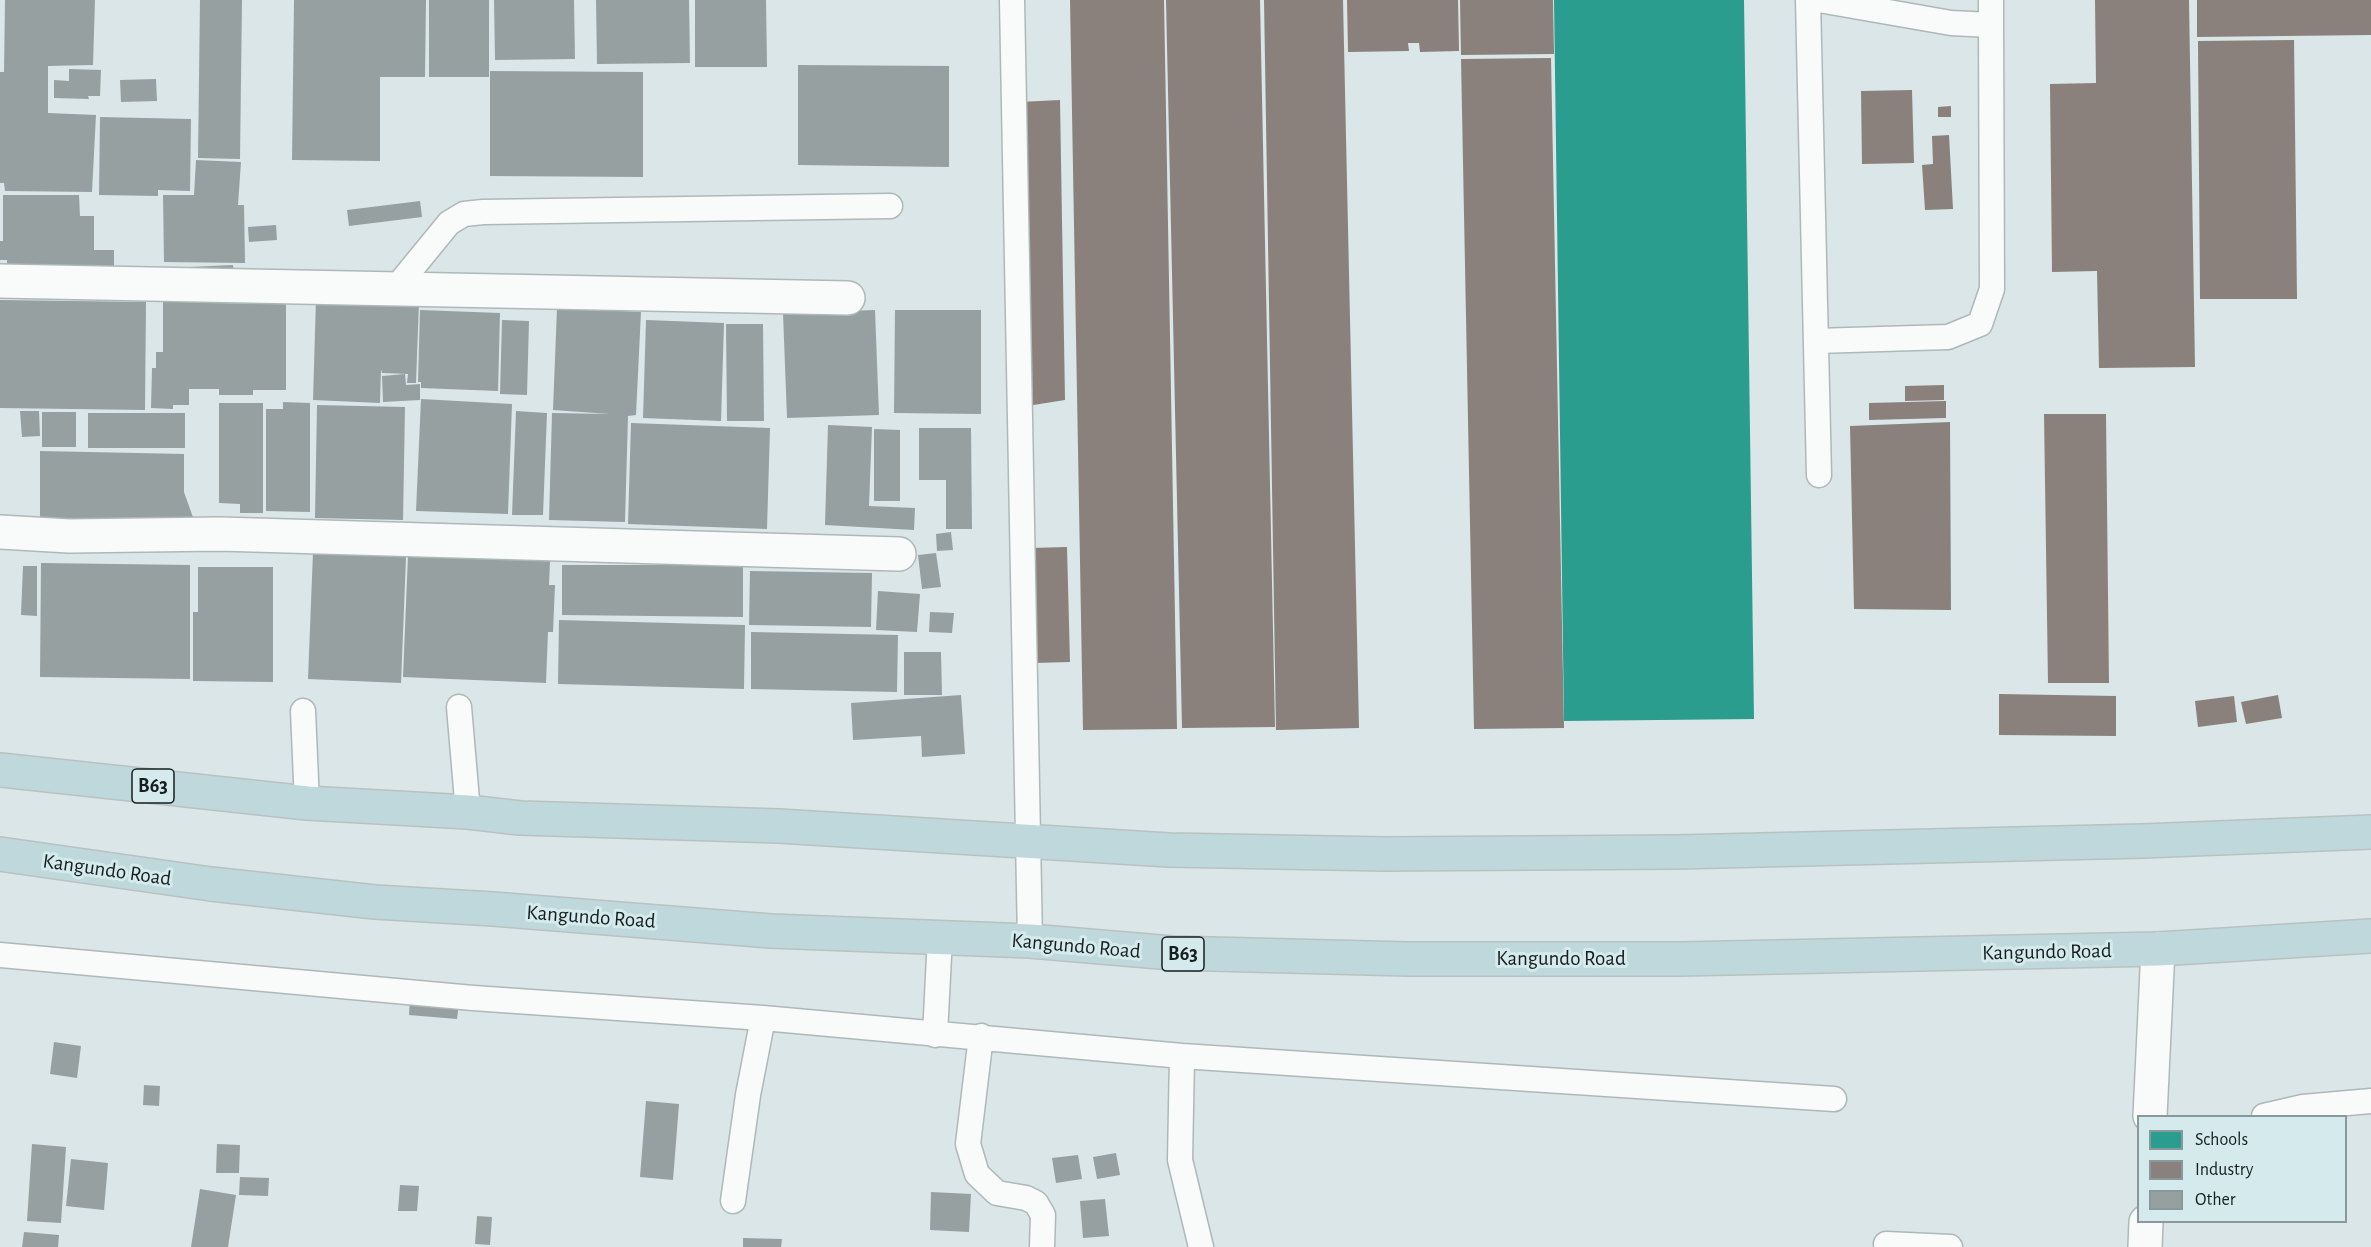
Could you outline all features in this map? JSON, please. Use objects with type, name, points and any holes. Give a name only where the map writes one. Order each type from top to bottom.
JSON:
[{"type":"highway","name":"B63","points":[[0,770],[307,803],[468,812],[520,818],[779,826],[1169,850],[1351,854],[1676,852],[2143,841],[2371,832]]},
{"type":"highway","name":"Kangundo Road","points":[[0,854],[212,884],[375,902],[771,931],[1030,940],[1172,953],[1408,958],[1681,959],[2158,950],[2371,936]]},
{"type":"street","points":[[0,281],[848,298]]},
{"type":"street","points":[[0,532],[69,536],[220,534],[899,554]]},
{"type":"street","points":[[2150,1115],[2158,950]]},
{"type":"street","points":[[2145,1247],[2146,1223]]},
{"type":"lane","points":[[1012,0],[1030,940]]},
{"type":"lane","points":[[1808,0],[1819,475]]},
{"type":"lane","points":[[1819,0],[1951,23],[1991,25]]},
{"type":"lane","points":[[1816,341],[1948,338],[1980,324],[1992,289],[1991,0]]},
{"type":"lane","points":[[395,289],[449,223],[464,214],[890,206]]},
{"type":"lane","points":[[459,707],[468,812]]},
{"type":"lane","points":[[303,711],[307,803]]},
{"type":"lane","points":[[935,1035],[940,937]]},
{"type":"lane","points":[[0,955],[473,998],[763,1018],[935,1035],[981,1036],[1182,1056],[1834,1099]]},
{"type":"lane","points":[[733,1201],[748,1095],[763,1018]]},
{"type":"lane","points":[[981,1036],[968,1144],[977,1174],[997,1193],[1026,1198],[1036,1203],[1043,1215],[1042,1247]]},
{"type":"lane","points":[[1182,1056],[1180,1160],[1201,1247]]},
{"type":"lane","points":[[2268,1115],[2303,1107],[2371,1101]]},
{"type":"lane","points":[[1886,1244],[1950,1247]]},
{"type":"building: Schools","points":[[1554,0],[1744,0],[1754,719],[1564,721]]},
{"type":"building: Industry","points":[[1070,0],[1164,0],[1177,729],[1083,730]]},
{"type":"building: Industry","points":[[1166,0],[1260,0],[1275,727],[1182,728]]},
{"type":"building: Industry","points":[[1264,0],[1343,0],[1359,728],[1276,730]]},
{"type":"building: Industry","points":[[1347,0],[1458,0],[1459,51],[1420,52],[1419,43],[1408,43],[1409,51],[1348,52]]},
{"type":"building: Industry","points":[[1460,0],[1553,0],[1554,54],[1461,55]]},
{"type":"building: Industry","points":[[2095,0],[2189,0],[2195,367],[2099,368],[2097,271],[2052,272],[2050,84],[2096,83]]},
{"type":"building: Industry","points":[[2197,0],[2371,0],[2371,35],[2197,37]]},
{"type":"building: Industry","points":[[2294,40],[2297,299],[2200,299],[2198,41]]},
{"type":"building: Industry","points":[[1551,58],[1564,728],[1474,729],[1461,59]]},
{"type":"building: Industry","points":[[1912,90],[1914,163],[1862,164],[1861,91]]},
{"type":"building: Industry","points":[[1060,100],[1065,400],[1027,406],[1019,102]]},
{"type":"building: Industry","points":[[1951,106],[1951,117],[1938,117],[1938,107]]},
{"type":"building: Industry","points":[[1949,135],[1953,209],[1925,210],[1922,165],[1933,164],[1932,136]]},
{"type":"building: Industry","points":[[1944,385],[1944,400],[1905,401],[1905,386]]},
{"type":"building: Industry","points":[[1946,401],[1946,418],[1869,420],[1869,403]]},
{"type":"building: Industry","points":[[2044,414],[2106,414],[2109,683],[2048,683]]},
{"type":"building: Industry","points":[[1950,422],[1951,610],[1854,609],[1850,426]]},
{"type":"building: Industry","points":[[1067,547],[1070,662],[1034,663],[1030,548]]},
{"type":"building: Industry","points":[[1999,694],[2116,696],[2116,736],[1999,735]]},
{"type":"building: Industry","points":[[2278,695],[2282,718],[2246,724],[2241,702]]},
{"type":"building: Industry","points":[[2234,696],[2237,722],[2198,727],[2195,701]]},
{"type":"building: Other","points":[[5,0],[95,0],[93,65],[48,66],[48,113],[96,115],[92,192],[5,191],[4,183],[0,183],[0,72],[4,72]]},
{"type":"building: Other","points":[[200,0],[242,0],[240,159],[198,158]]},
{"type":"building: Other","points":[[294,0],[426,0],[425,77],[380,77],[380,161],[292,160]]},
{"type":"building: Other","points":[[429,0],[489,0],[489,77],[429,77]]},
{"type":"building: Other","points":[[494,0],[574,0],[575,59],[495,60]]},
{"type":"building: Other","points":[[596,0],[689,0],[690,63],[597,64]]},
{"type":"building: Other","points":[[695,0],[766,0],[767,67],[695,67]]},
{"type":"building: Other","points":[[798,65],[949,66],[949,167],[798,165]]},
{"type":"building: Other","points":[[69,69],[101,70],[100,96],[88,96],[89,99],[54,98],[54,80],[69,81]]},
{"type":"building: Other","points":[[490,71],[643,72],[643,177],[490,176]]},
{"type":"building: Other","points":[[156,79],[157,101],[121,102],[120,80]]},
{"type":"building: Other","points":[[100,117],[191,119],[190,191],[158,190],[158,196],[99,195]]},
{"type":"building: Other","points":[[196,160],[241,162],[238,205],[244,205],[245,263],[164,262],[163,195],[194,195]]},
{"type":"building: Other","points":[[3,195],[79,195],[80,216],[94,216],[94,250],[114,250],[114,271],[7,270],[7,260],[0,260],[0,241],[3,241]]},
{"type":"building: Other","points":[[420,201],[422,217],[349,226],[347,210]]},
{"type":"building: Other","points":[[276,225],[277,240],[249,242],[248,227]]},
{"type":"building: Other","points":[[233,265],[234,276],[189,278],[189,267]]},
{"type":"building: Other","points":[[163,297],[212,297],[211,303],[286,304],[286,390],[253,390],[253,395],[219,395],[219,389],[189,389],[189,405],[173,405],[173,409],[151,408],[152,368],[156,368],[156,352],[163,352]]},
{"type":"building: Other","points":[[316,298],[419,302],[416,383],[407,383],[408,374],[382,373],[381,369],[380,403],[313,400]]},
{"type":"building: Other","points":[[0,300],[146,302],[145,410],[0,408]]},
{"type":"building: Other","points":[[557,308],[641,312],[636,415],[628,416],[625,522],[549,520],[552,413],[610,414],[553,410]]},
{"type":"building: Other","points":[[420,310],[500,313],[498,391],[421,388],[421,382],[418,382]]},
{"type":"building: Other","points":[[875,310],[879,415],[787,418],[783,313]]},
{"type":"building: Other","points":[[895,310],[981,310],[981,414],[894,413]]},
{"type":"building: Other","points":[[502,320],[529,321],[527,395],[500,394]]},
{"type":"building: Other","points":[[646,320],[724,323],[721,421],[643,418]]},
{"type":"building: Other","points":[[726,324],[763,324],[764,421],[727,421]]},
{"type":"building: Other","points":[[405,374],[406,385],[420,384],[420,400],[383,402],[382,376]]},
{"type":"building: Other","points":[[421,399],[512,404],[508,514],[416,511]]},
{"type":"building: Other","points":[[283,402],[310,403],[310,512],[266,511],[266,409],[283,409]]},
{"type":"building: Other","points":[[219,403],[263,403],[263,513],[240,513],[240,504],[219,503]]},
{"type":"building: Other","points":[[317,405],[405,407],[403,520],[315,518]]},
{"type":"building: Other","points":[[20,411],[39,411],[40,436],[22,437]]},
{"type":"building: Other","points":[[516,411],[547,413],[543,515],[512,515]]},
{"type":"building: Other","points":[[42,412],[76,412],[76,447],[42,447]]},
{"type":"building: Other","points":[[88,413],[185,413],[185,448],[88,448]]},
{"type":"building: Other","points":[[631,423],[770,428],[767,529],[628,524]]},
{"type":"building: Other","points":[[828,425],[872,427],[869,506],[915,508],[914,530],[825,525]]},
{"type":"building: Other","points":[[919,428],[971,428],[972,529],[946,529],[946,480],[919,480]]},
{"type":"building: Other","points":[[874,429],[900,430],[900,501],[874,501]]},
{"type":"building: Other","points":[[40,451],[184,454],[184,492],[194,520],[40,518]]},
{"type":"building: Other","points":[[951,532],[953,550],[937,551],[936,534]]},
{"type":"building: Other","points":[[313,552],[406,557],[401,683],[308,679]]},
{"type":"building: Other","points":[[936,553],[941,587],[922,589],[918,555]]},
{"type":"building: Other","points":[[408,556],[550,561],[549,585],[555,585],[553,632],[548,632],[546,683],[403,677]]},
{"type":"building: Other","points":[[41,563],[190,565],[190,679],[40,677]]},
{"type":"building: Other","points":[[562,565],[743,565],[743,617],[562,615]]},
{"type":"building: Other","points":[[23,566],[37,566],[37,616],[21,615]]},
{"type":"building: Other","points":[[198,567],[273,567],[273,682],[193,681],[193,612],[198,612]]},
{"type":"building: Other","points":[[750,571],[872,573],[871,627],[749,625]]},
{"type":"building: Other","points":[[878,591],[920,594],[917,632],[876,630]]},
{"type":"building: Other","points":[[930,612],[954,613],[952,633],[929,632]]},
{"type":"building: Other","points":[[559,620],[745,625],[744,689],[558,684]]},
{"type":"building: Other","points":[[751,632],[898,635],[897,692],[751,689]]},
{"type":"building: Other","points":[[904,652],[941,652],[942,695],[904,695]]},
{"type":"building: Other","points":[[961,695],[965,754],[922,757],[921,736],[853,740],[851,703]]},
{"type":"building: Other","points":[[410,998],[459,1003],[457,1019],[409,1015]]},
{"type":"building: Other","points":[[54,1042],[81,1046],[77,1078],[50,1074]]},
{"type":"building: Other","points":[[144,1085],[160,1086],[159,1106],[143,1105]]},
{"type":"building: Other","points":[[646,1101],[679,1104],[673,1180],[640,1177]]},
{"type":"building: Other","points":[[32,1144],[66,1147],[61,1223],[27,1221]]},
{"type":"building: Other","points":[[217,1144],[240,1145],[239,1173],[216,1173]]},
{"type":"building: Other","points":[[1116,1153],[1120,1175],[1097,1179],[1093,1157]]},
{"type":"building: Other","points":[[1078,1155],[1082,1179],[1056,1183],[1052,1158]]},
{"type":"building: Other","points":[[71,1159],[108,1163],[104,1210],[66,1206]]},
{"type":"building: Other","points":[[240,1177],[269,1178],[268,1196],[239,1195]]},
{"type":"building: Other","points":[[400,1185],[419,1186],[417,1211],[398,1211]]},
{"type":"building: Other","points":[[200,1189],[236,1195],[228,1247],[191,1247]]},
{"type":"building: Other","points":[[931,1192],[971,1194],[969,1232],[930,1230]]},
{"type":"building: Other","points":[[1105,1199],[1109,1236],[1083,1238],[1080,1201]]},
{"type":"building: Other","points":[[477,1216],[492,1217],[490,1245],[475,1244]]},
{"type":"building: Other","points":[[24,1232],[59,1235],[58,1247],[22,1247]]},
{"type":"building: Other","points":[[743,1238],[782,1239],[781,1247],[743,1247]]}]
